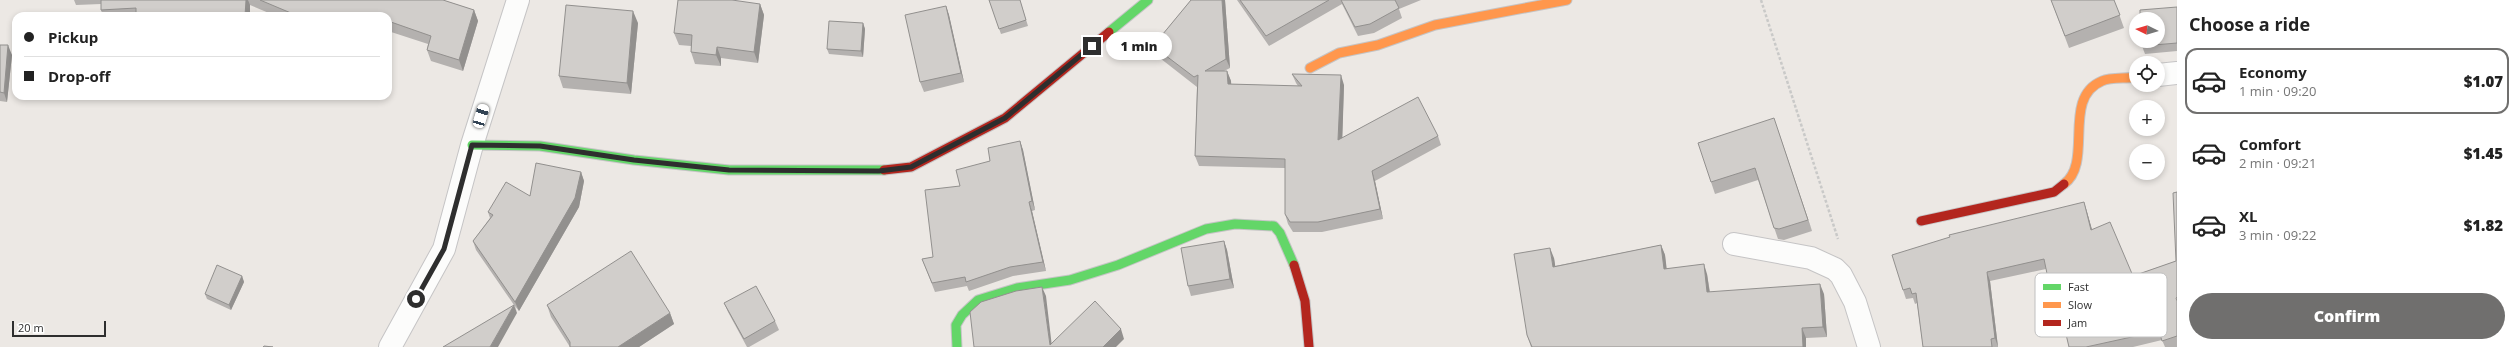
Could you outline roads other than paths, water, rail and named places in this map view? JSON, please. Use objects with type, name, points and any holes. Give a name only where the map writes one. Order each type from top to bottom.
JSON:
[{"type":"street","points":[[390,347],[444,249],[472,145],[518,0]]},
{"type":"street","points":[[472,145],[540,146],[634,160],[729,170],[879,171],[911,167],[1005,118],[1148,0]]},
{"type":"street","points":[[1310,68],[1338,53],[1378,45],[1435,25],[1567,0]]},
{"type":"street","points":[[2165,74],[2177,73]]},
{"type":"street","points":[[1921,221],[2054,192],[2064,187],[2076,170],[2081,109],[2090,88],[2102,81],[2129,78]]},
{"type":"street","points":[[957,347],[956,325],[962,315],[978,300],[1017,288],[1070,280],[1118,265],[1206,229],[1242,224],[1264,224],[1274,226],[1280,233],[1302,284],[1309,318],[1309,347]]},
{"type":"street","points":[[1734,244],[1810,258],[1827,264],[1841,275],[1855,302],[1869,347]]},
{"type":"street","points":[[1854,347],[1855,302]]}]
